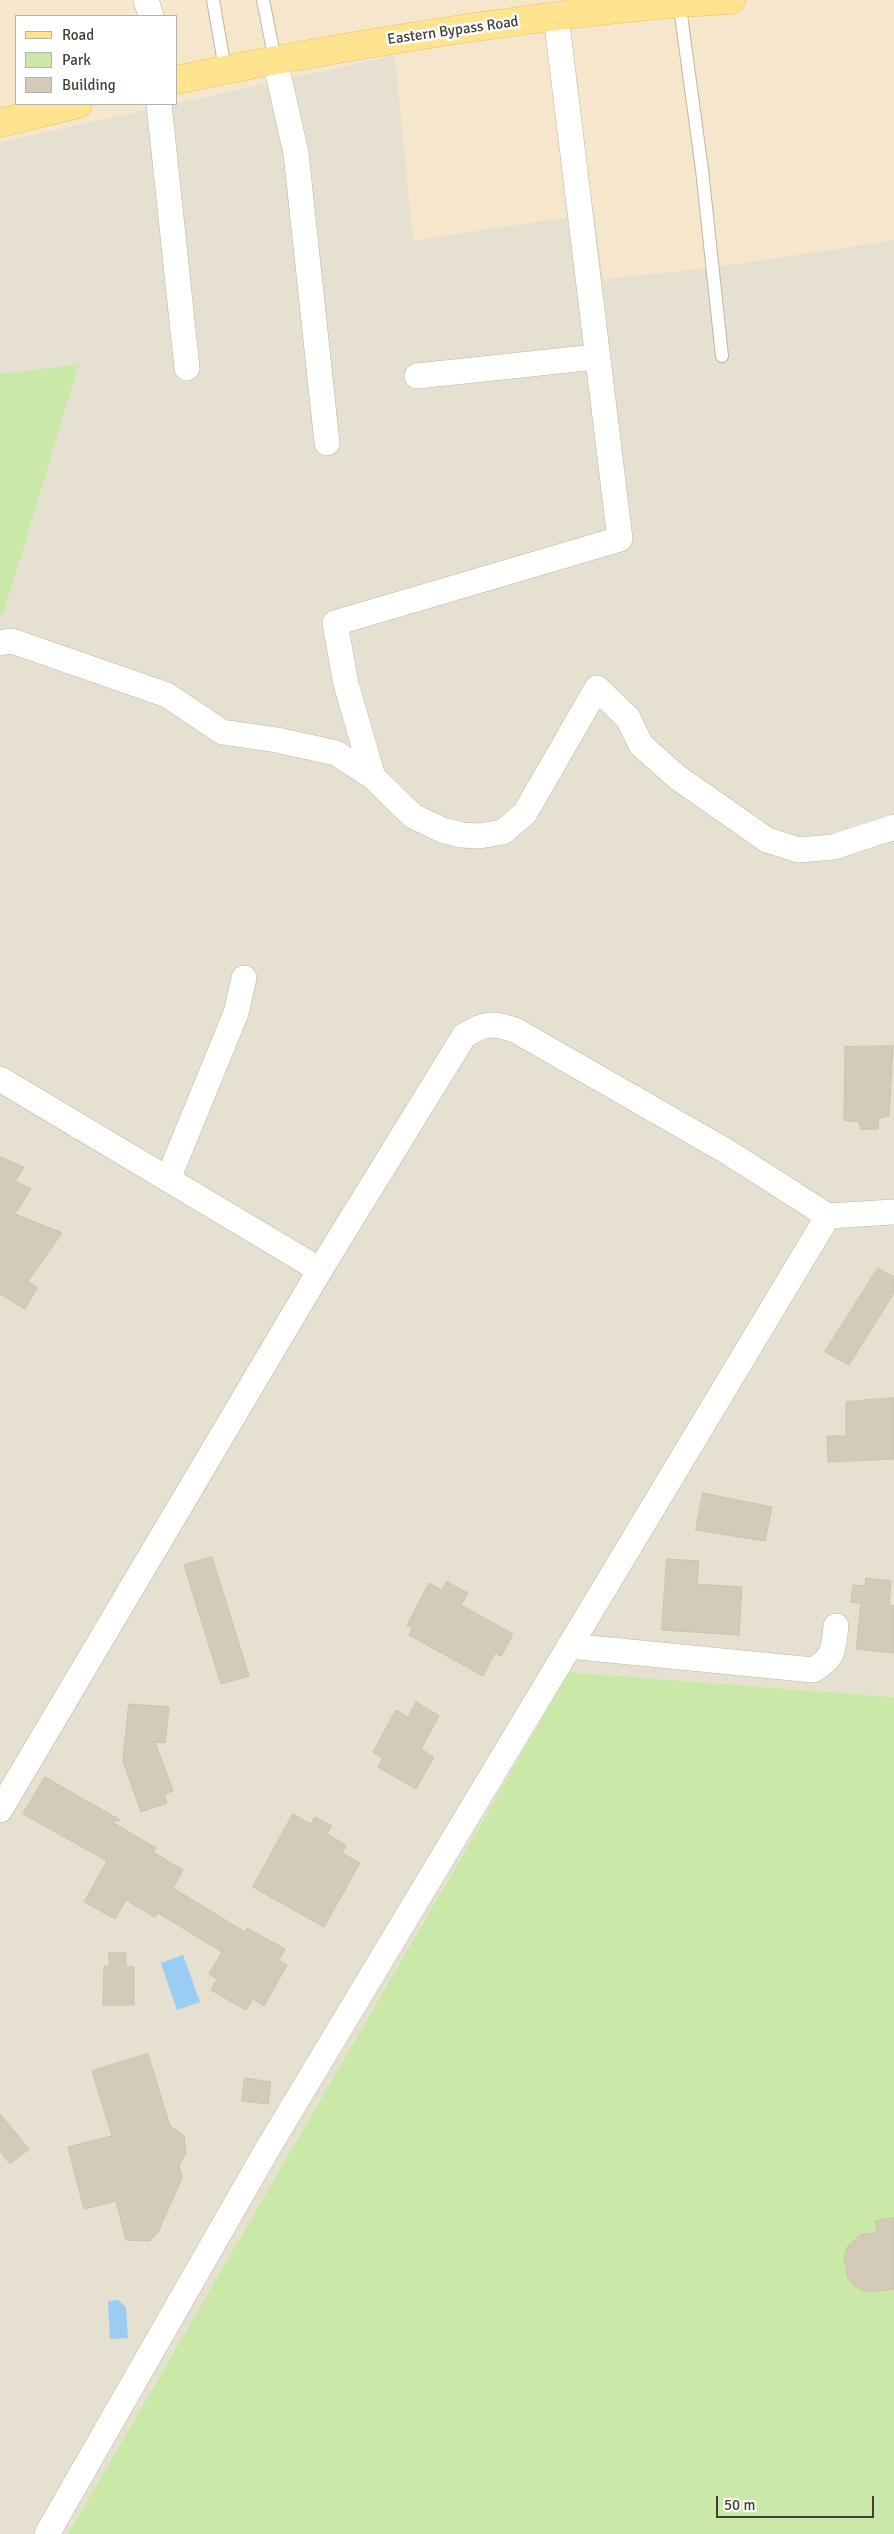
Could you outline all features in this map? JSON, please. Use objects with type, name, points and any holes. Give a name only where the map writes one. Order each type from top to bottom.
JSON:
[{"type":"main road","name":"Eastern Bypass Road","points":[[178,80],[344,46],[556,16],[679,1],[731,0]]},
{"type":"main road","points":[[0,122],[74,105]]},
{"type":"street","points":[[146,0],[151,15]]},
{"type":"street","points":[[373,777],[346,684],[335,623],[620,539],[596,357],[556,16]]},
{"type":"street","points":[[275,60],[296,154],[327,444]]},
{"type":"street","points":[[159,105],[187,368]]},
{"type":"street","points":[[417,376],[596,357]]},
{"type":"street","points":[[0,642],[12,641],[167,695],[222,732],[277,740],[336,753],[373,777],[413,816],[442,830],[462,836],[479,836],[503,832],[525,813],[597,688],[628,718],[641,745],[677,777],[767,840],[799,850],[833,847],[894,827]]},
{"type":"street","points":[[168,1179],[236,1013],[244,978]]},
{"type":"street","points":[[0,1810],[320,1270],[464,1036],[479,1026],[496,1023],[515,1030],[726,1151],[828,1216],[894,1212]]},
{"type":"street","points":[[0,1079],[320,1270]]},
{"type":"street","points":[[47,2534],[268,2148],[828,1216]]},
{"type":"street","points":[[569,1646],[813,1670],[827,1662],[833,1653],[836,1626]]},
{"type":"lane","points":[[214,0],[225,69]]},
{"type":"lane","points":[[263,0],[275,60]]},
{"type":"lane","points":[[679,1],[702,170],[722,356]]},
{"type":"shaded area","points":[[0,0],[894,0],[894,240],[722,266],[603,279],[594,213],[413,240],[395,55],[178,103],[178,15],[15,15],[15,105],[168,105],[0,142]]},
{"type":"shaded area","points":[[395,55],[414,240],[594,213],[604,279],[722,266],[894,240],[894,1697],[569,1672],[68,2534],[0,2534],[0,615],[4,613],[79,364],[0,374],[0,142],[168,105],[178,105],[178,103]]},
{"type":"green space","points":[[79,364],[4,613],[0,615],[0,374]]},
{"type":"green space","points":[[569,1672],[894,1697],[894,2534],[68,2534]]},
{"type":"water","points":[[183,1955],[200,2002],[177,2010],[161,1963]]},
{"type":"water","points":[[118,2300],[126,2307],[128,2338],[110,2339],[108,2301]]},
{"type":"building","points":[[893,1046],[889,1116],[879,1118],[878,1129],[861,1129],[859,1122],[844,1120],[845,1047]]},
{"type":"building","points":[[0,1157],[24,1167],[15,1181],[31,1189],[15,1214],[62,1233],[28,1281],[37,1288],[25,1309],[0,1294]]},
{"type":"building","points":[[878,1268],[894,1277],[894,1293],[849,1365],[825,1352]]},
{"type":"building","points":[[894,1398],[894,1459],[828,1462],[827,1436],[846,1436],[846,1402]]},
{"type":"building","points":[[703,1493],[772,1507],[765,1541],[696,1530]]},
{"type":"building","points":[[212,1557],[249,1676],[221,1684],[184,1565]]},
{"type":"building","points":[[667,1559],[699,1561],[697,1584],[742,1587],[739,1635],[662,1630]]},
{"type":"building","points":[[866,1578],[891,1581],[889,1605],[894,1606],[894,1653],[856,1649],[861,1603],[851,1602],[853,1585],[865,1586]]},
{"type":"building","points":[[447,1582],[468,1593],[461,1605],[513,1634],[501,1656],[495,1653],[483,1676],[409,1635],[412,1628],[407,1625],[429,1583],[442,1590]]},
{"type":"building","points":[[416,1702],[439,1716],[421,1749],[434,1757],[416,1789],[378,1767],[383,1758],[373,1752],[396,1710],[408,1717]]},
{"type":"building","points":[[129,1704],[169,1707],[165,1743],[155,1742],[173,1791],[164,1794],[167,1803],[141,1812],[123,1761]]},
{"type":"building","points":[[45,1777],[120,1820],[112,1822],[156,1848],[153,1852],[183,1870],[173,1888],[245,1932],[247,1928],[285,1949],[279,1960],[287,1965],[264,2006],[253,1999],[246,2010],[211,1990],[217,1979],[209,1974],[222,1952],[158,1913],[155,1917],[126,1900],[115,1919],[84,1902],[107,1861],[23,1814]]},
{"type":"building","points":[[293,1814],[311,1824],[315,1817],[332,1826],[327,1834],[346,1845],[342,1853],[360,1863],[324,1927],[253,1887]]},
{"type":"building","points":[[109,1953],[126,1953],[126,1967],[134,1967],[134,2005],[103,2005],[104,1966],[109,1966]]},
{"type":"building","points":[[148,2054],[170,2126],[184,2136],[186,2153],[179,2165],[182,2178],[158,2232],[150,2241],[126,2240],[116,2201],[84,2209],[68,2147],[112,2136],[92,2071]]},
{"type":"building","points":[[245,2078],[271,2082],[268,2104],[242,2101]]},
{"type":"building","points":[[0,2114],[29,2149],[10,2164],[0,2151]]},
{"type":"building","points":[[894,2218],[894,2289],[871,2292],[854,2286],[848,2278],[844,2258],[847,2247],[860,2235],[877,2232],[875,2221]]}]
